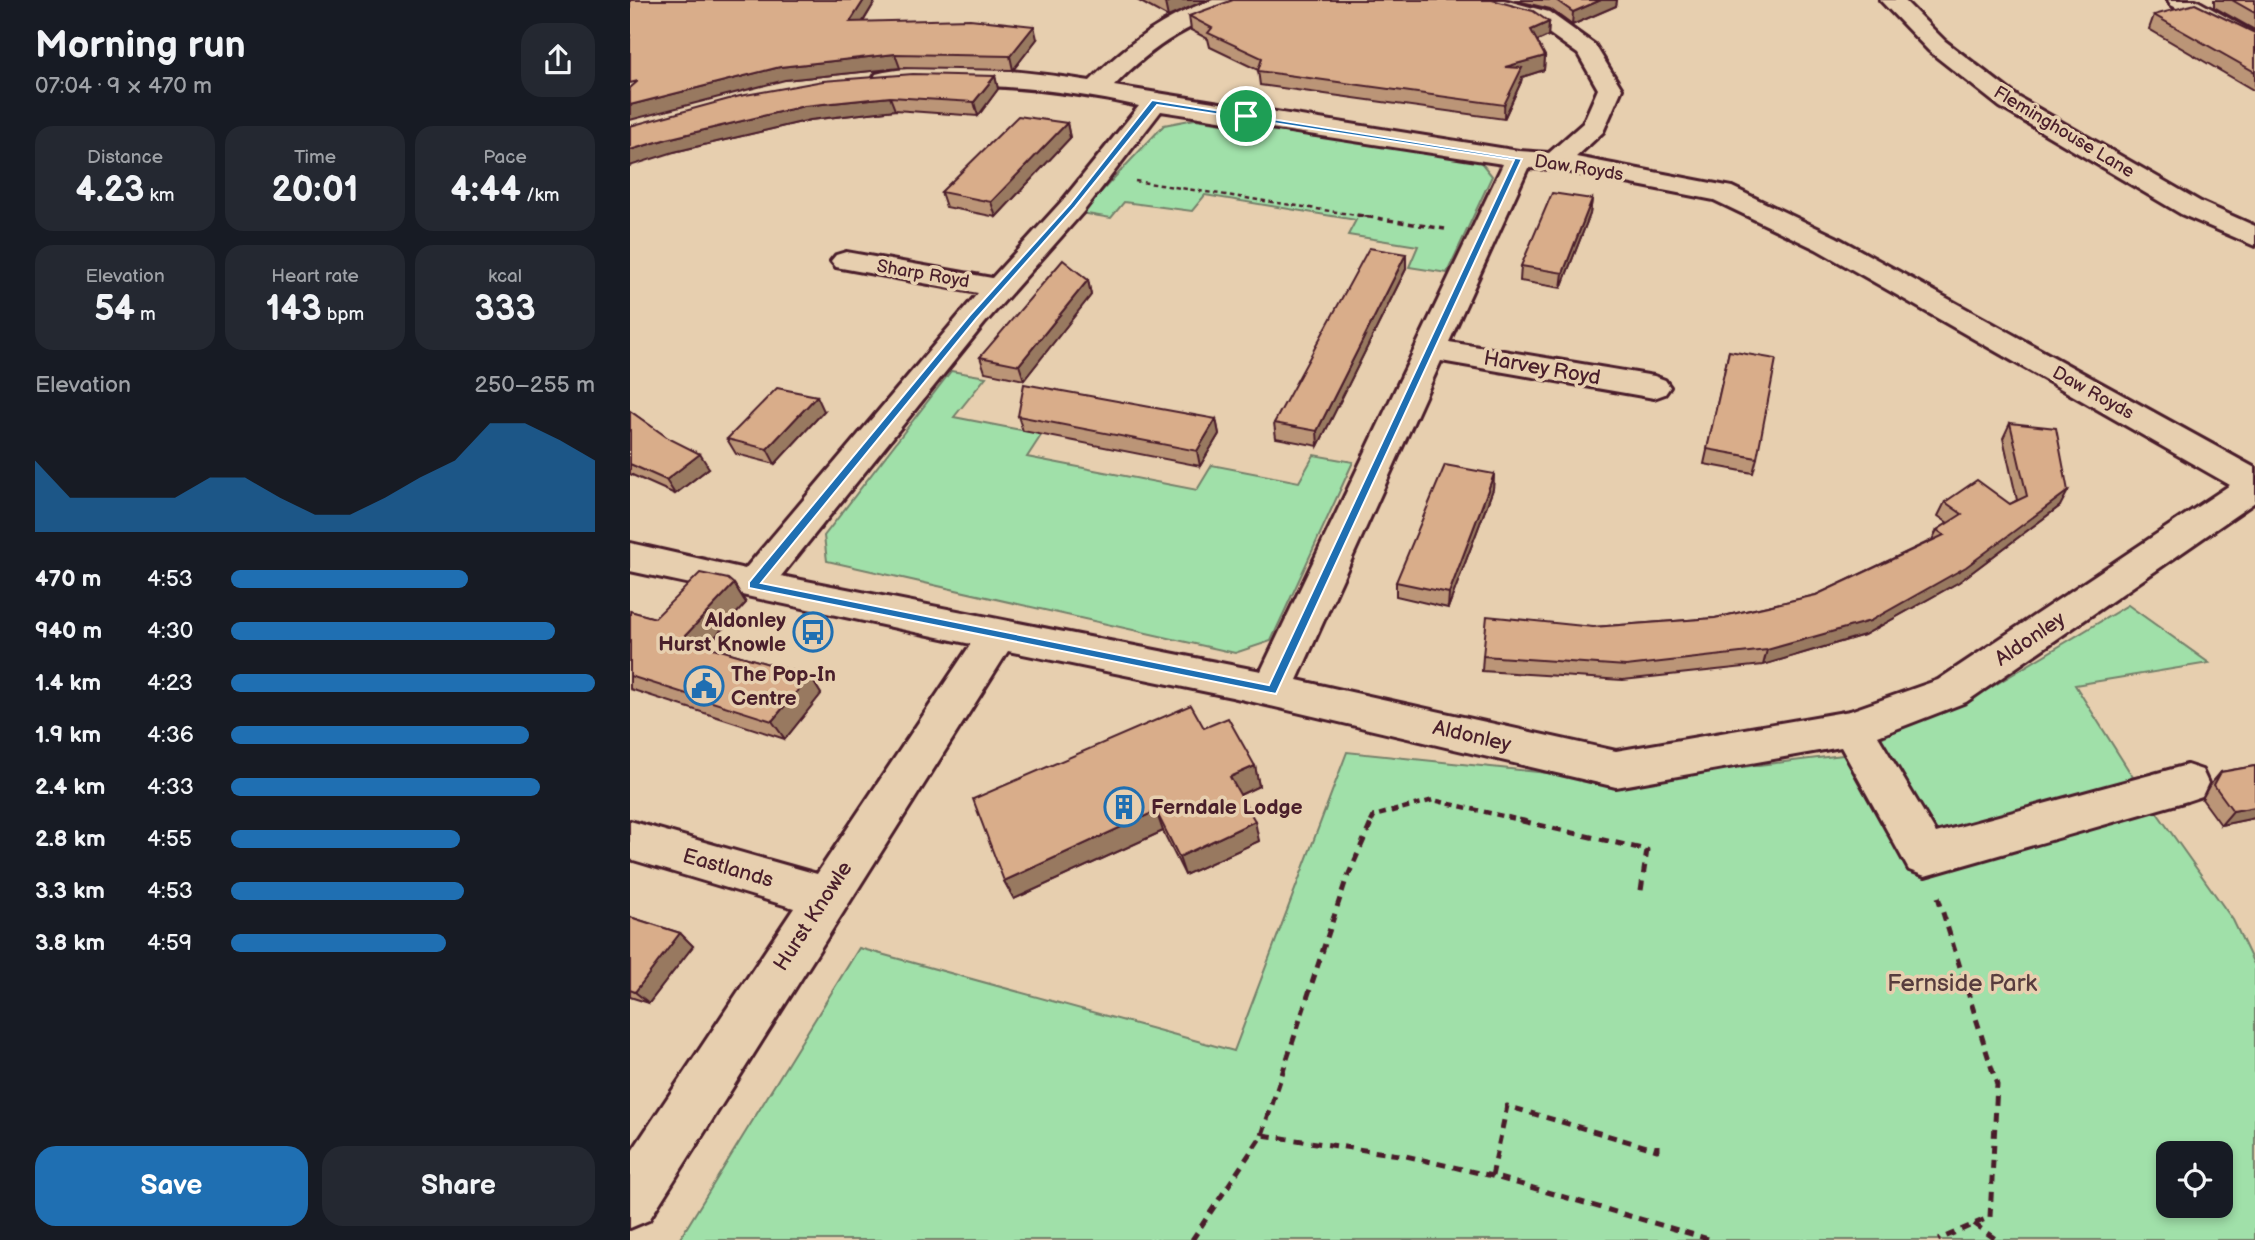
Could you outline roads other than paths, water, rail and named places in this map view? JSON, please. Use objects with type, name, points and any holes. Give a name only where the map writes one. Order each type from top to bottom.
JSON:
[{"type":"street","points":[[1098,88],[1132,52],[1173,23],[1242,0]]},
{"type":"street","points":[[1478,0],[1541,17],[1587,50],[1610,89],[1594,127],[1555,161]]},
{"type":"street","name":"Fleminghouse Lane","points":[[1891,0],[1937,46],[2009,102],[2191,208],[2255,237]]},
{"type":"street","points":[[2179,0],[2255,43]]},
{"type":"street","name":"Daw Royds","points":[[860,82],[944,74],[1098,88],[1155,102],[1518,159],[1555,161],[1722,193],[1826,243],[2255,484]]},
{"type":"street","name":"Sharp Royd","points":[[752,585],[1155,102]]},
{"type":"street","points":[[1272,690],[1518,159]]},
{"type":"street","name":"Sharp Royd","points":[[846,261],[999,288]]},
{"type":"street","name":"Harvey Royd","points":[[1430,349],[1654,387]]},
{"type":"street","name":"Aldonley","points":[[630,557],[752,585],[1272,690],[1616,769],[1852,728],[1952,691],[2255,484]]},
{"type":"street","name":"Hurst Knowle","points":[[630,1201],[999,633]]},
{"type":"street","points":[[1852,728],[1925,856],[2187,783]]},
{"type":"street","name":"Eastlands","points":[[630,839],[825,897]]},
{"type":"place","name":"Aldonley Hurst Knowle","points":[[813,632]]},
{"type":"place","name":"The Pop-In Centre","points":[[704,686]]},
{"type":"place","name":"Ferndale Lodge","points":[[1124,807]]},
{"type":"park label","name":"Fernside Park","points":[[1962,983]]}]
